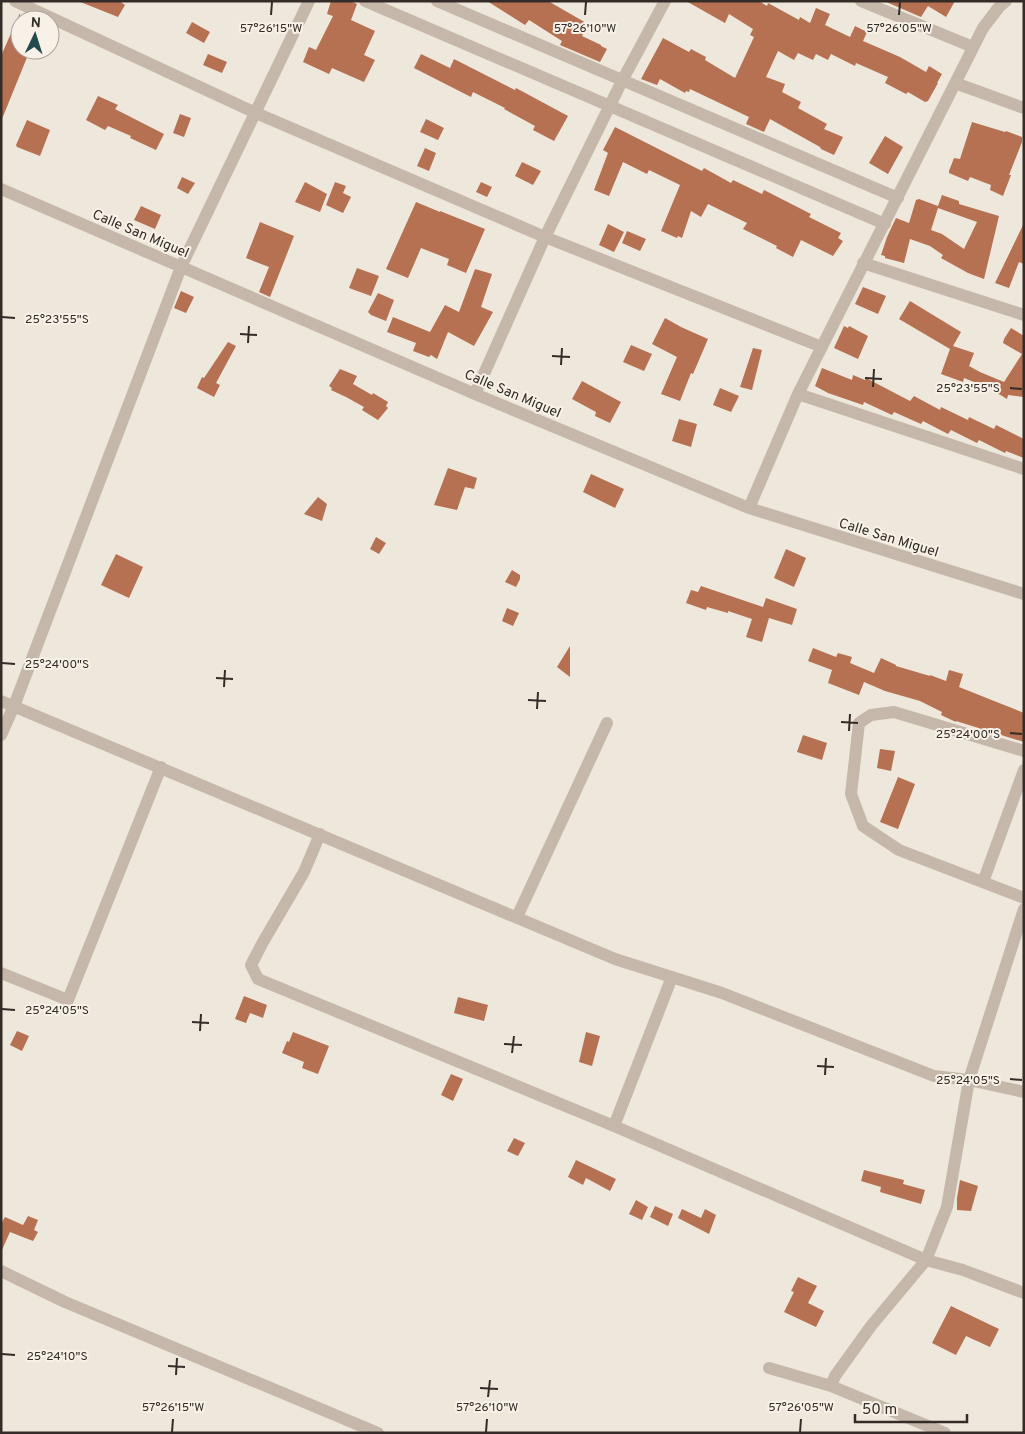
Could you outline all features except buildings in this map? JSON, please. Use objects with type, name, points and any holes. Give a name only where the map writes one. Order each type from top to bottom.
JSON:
[{"type":"street","points":[[15,1],[256,113],[545,237],[822,347]]},
{"type":"street","points":[[1,735],[14,706],[181,267],[309,1]]},
{"type":"street","points":[[365,1],[884,224]]},
{"type":"street","points":[[436,1],[898,198]]},
{"type":"street","points":[[475,394],[545,237],[622,80],[665,1]]},
{"type":"street","points":[[861,1],[973,47]]},
{"type":"street","points":[[749,508],[798,394],[863,264],[983,28],[1006,1]]},
{"type":"street","points":[[955,83],[1024,108]]},
{"type":"street","name":"Calle San Miguel","points":[[1,189],[475,394],[749,508],[1024,594]]},
{"type":"street","points":[[863,264],[1024,315]]},
{"type":"street","points":[[798,394],[1024,469]]},
{"type":"street","points":[[1,700],[615,960],[722,993],[934,1076],[969,1080],[1024,1092]]},
{"type":"street","points":[[1024,751],[894,712],[871,715],[859,723],[852,794],[863,826],[899,850],[1024,898]]},
{"type":"street","points":[[517,917],[607,723]]},
{"type":"street","points":[[1,973],[68,1000],[161,767]]},
{"type":"street","points":[[983,882],[1024,770]]},
{"type":"street","points":[[320,834],[304,872],[251,965],[258,979],[614,1126],[926,1260],[963,1270],[1024,1293]]},
{"type":"street","points":[[831,1386],[835,1376],[871,1326],[926,1260],[947,1207],[969,1080],[1024,908]]},
{"type":"street","points":[[614,1126],[672,977]]},
{"type":"street","points":[[1,1272],[65,1302],[378,1433]]},
{"type":"street","points":[[769,1368],[831,1386],[944,1433]]}]
